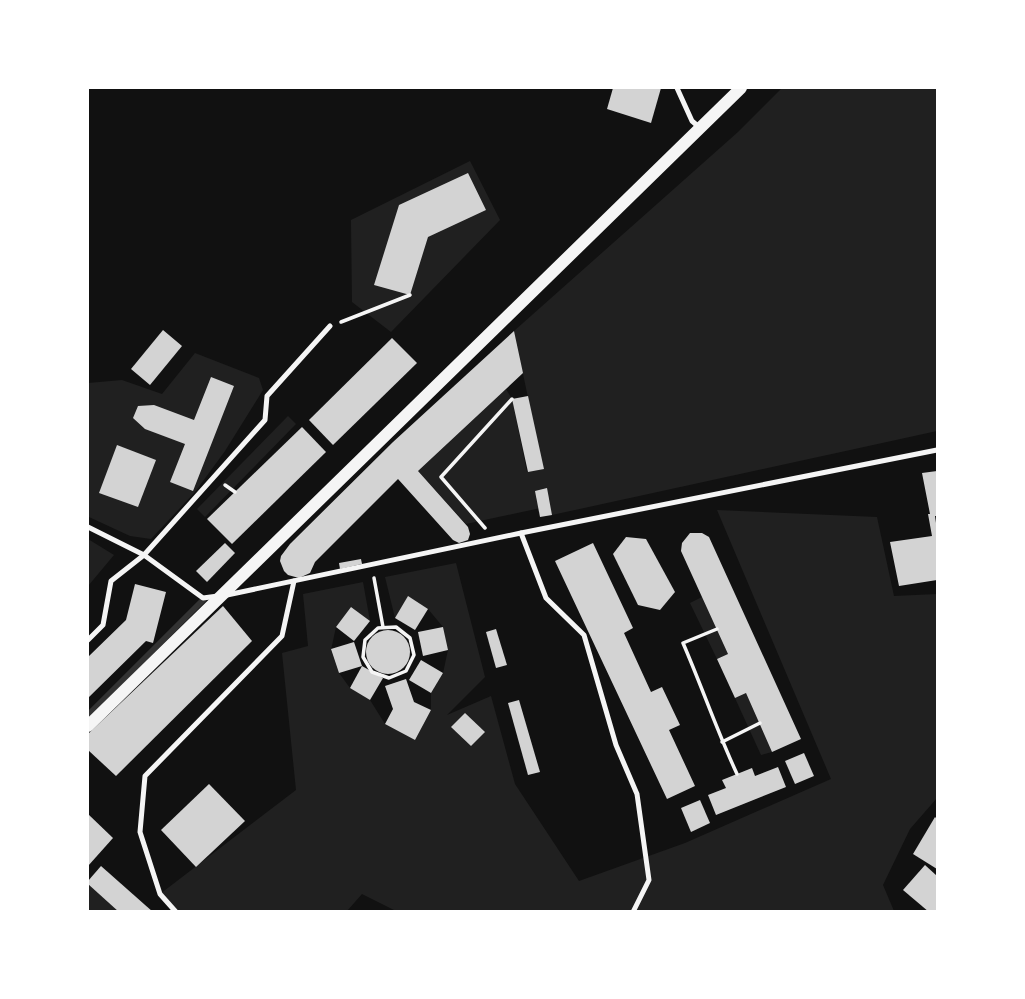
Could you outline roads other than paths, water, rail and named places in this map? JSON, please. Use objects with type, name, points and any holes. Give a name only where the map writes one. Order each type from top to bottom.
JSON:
[{"type":"street","points":[[88,726],[741,88]]},
{"type":"lane","points":[[677,88],[692,121],[700,127]]},
{"type":"lane","points":[[88,640],[103,625],[111,581],[145,555],[265,420],[267,396],[330,326]]},
{"type":"lane","points":[[88,527],[145,555],[203,598],[937,450]]},
{"type":"lane","points":[[521,533],[546,598],[584,635],[616,745],[637,794],[649,880],[633,912]]},
{"type":"lane","points":[[176,912],[160,894],[140,832],[145,776],[282,636],[294,581]]},
{"type":"waterway","points":[[88,715],[203,600]]}]
